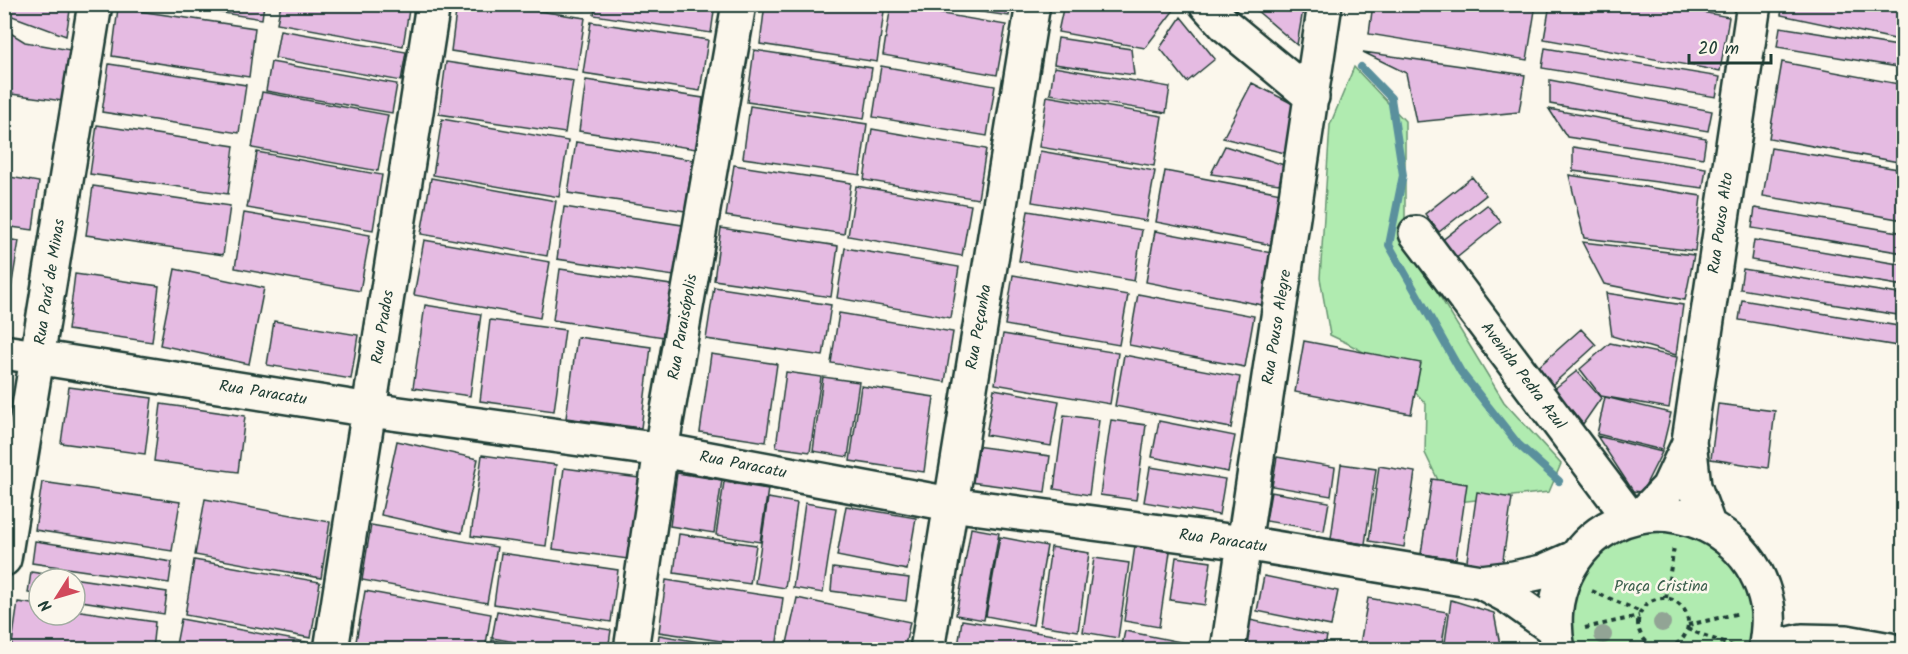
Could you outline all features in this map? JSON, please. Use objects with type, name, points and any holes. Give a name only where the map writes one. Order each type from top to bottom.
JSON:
[{"type":"street","name":"Rua Pará de Minas","points":[[4,559],[95,4]]},
{"type":"street","name":"Rua Prados","points":[[331,650],[433,4]]},
{"type":"street","name":"Rua Paraisópolis","points":[[632,650],[661,450],[739,4]]},
{"type":"street","name":"Rua Peçanha","points":[[927,650],[1033,4]]},
{"type":"street","points":[[1206,4],[1225,25],[1312,98]]},
{"type":"street","name":"Rua Pouso Alegre","points":[[1228,650],[1325,4]]},
{"type":"street","name":"Rua Pouso Alto","points":[[1708,524],[1694,486],[1689,441],[1754,4]]},
{"type":"street","name":"Avenida Pedra Azul","points":[[1416,233],[1636,517]]},
{"type":"street","name":"Rua Paracatu","points":[[4,352],[370,410],[661,450],[950,504],[1244,543],[1481,582],[1542,572],[1574,558]]},
{"type":"street","name":"Rua Pouso Alto","points":[[1636,517],[1668,488],[1689,441]]},
{"type":"street","points":[[1556,638],[1557,592],[1574,558],[1589,541],[1608,527],[1636,517],[1675,514],[1708,524],[1730,538],[1748,558],[1761,580],[1755,609],[1769,627],[1765,650],[1802,641],[1846,642],[1890,650]]},
{"type":"street","name":"Rua Paracatu","points":[[1481,582],[1509,597],[1556,638]]},
{"type":"street","points":[[1755,609],[1846,642]]},
{"type":"path","points":[[1666,598],[1675,543]]},
{"type":"path","points":[[1590,591],[1640,614]]},
{"type":"path","points":[[1556,638],[1640,614],[1651,602],[1666,598],[1684,610],[1688,627],[1680,641],[1674,645],[1663,649],[1655,648],[1641,635],[1640,614]]},
{"type":"path","points":[[1688,627],[1755,609]]},
{"type":"path","points":[[1688,627],[1740,650]]},
{"type":"green space","points":[[1354,67],[1405,121],[1405,239],[1504,402],[1561,464],[1549,492],[1449,503],[1425,453],[1426,404],[1405,382],[1382,364],[1330,335],[1320,278],[1330,125]]},
{"type":"green space","name":"Praça Cristina","points":[[1661,521],[1721,540],[1757,592],[1756,650],[1571,649],[1567,596],[1601,542]]},
{"type":"building","points":[[4,4],[71,4],[66,36],[4,13]]},
{"type":"building","points":[[164,4],[264,4],[262,19]]},
{"type":"building","points":[[281,4],[410,4],[403,46],[277,23]]},
{"type":"building","points":[[457,4],[492,4],[585,18],[577,70],[451,51]]},
{"type":"building","points":[[546,4],[586,4],[585,10]]},
{"type":"building","points":[[596,4],[715,4],[711,33],[594,15]]},
{"type":"building","points":[[765,4],[842,4],[884,11],[877,62],[760,44]]},
{"type":"building","points":[[927,4],[1011,4],[1009,16]]},
{"type":"building","points":[[1064,4],[1170,4],[1174,10],[1145,48],[1058,32]]},
{"type":"building","points":[[1249,4],[1304,4],[1297,45]]},
{"type":"building","points":[[1373,4],[1536,4],[1527,60],[1369,34]]},
{"type":"building","points":[[1550,4],[1658,4],[1729,17],[1720,71],[1544,39]]},
{"type":"building","points":[[1783,4],[1904,4],[1904,41],[1781,15]]},
{"type":"building","points":[[891,5],[1006,25],[997,75],[883,55]]},
{"type":"building","points":[[118,8],[255,28],[249,77],[112,56]]},
{"type":"building","points":[[1181,17],[1215,59],[1187,82],[1160,48]]},
{"type":"building","points":[[591,22],[708,40],[700,91],[583,73]]},
{"type":"building","points":[[1780,27],[1904,47],[1904,68],[1777,47]]},
{"type":"building","points":[[4,29],[25,42],[76,51],[70,102],[4,93]]},
{"type":"building","points":[[280,30],[406,52],[401,81],[275,58]]},
{"type":"building","points":[[1058,38],[1131,49],[1134,75],[1054,64]]},
{"type":"building","points":[[1545,48],[1720,77],[1716,97],[1542,68]]},
{"type":"building","points":[[754,50],[872,68],[864,119],[747,102]]},
{"type":"building","points":[[1363,52],[1525,75],[1519,112],[1416,122],[1406,73]]},
{"type":"building","points":[[271,62],[397,84],[392,113],[266,91]]},
{"type":"building","points":[[446,62],[573,81],[565,133],[439,114]]},
{"type":"building","points":[[1782,62],[1904,85],[1904,163],[1769,138]]},
{"type":"building","points":[[109,64],[246,85],[239,133],[102,112]]},
{"type":"building","points":[[881,66],[995,86],[987,136],[873,117]]},
{"type":"building","points":[[1054,67],[1170,87],[1166,113],[1050,94]]},
{"type":"building","points":[[586,80],[703,98],[696,149],[579,131]]},
{"type":"building","points":[[1550,80],[1712,111],[1708,131],[1550,104]]},
{"type":"building","points":[[1252,83],[1299,107],[1289,154],[1223,138]]},
{"type":"building","points":[[262,92],[388,115],[378,171],[252,148]]},
{"type":"building","points":[[1047,96],[1162,116],[1154,166],[1039,147]]},
{"type":"building","points":[[750,106],[867,124],[860,175],[743,158]]},
{"type":"building","points":[[1549,109],[1706,138],[1703,158],[1567,137]]},
{"type":"building","points":[[442,119],[568,141],[559,197],[433,175]]},
{"type":"building","points":[[97,125],[234,146],[228,194],[90,174]]},
{"type":"building","points":[[872,129],[986,149],[978,199],[864,180]]},
{"type":"building","points":[[576,142],[693,160],[685,211],[568,193]]},
{"type":"building","points":[[1225,146],[1284,165],[1279,184],[1211,174]]},
{"type":"building","points":[[1573,147],[1706,168],[1703,188],[1573,171]]},
{"type":"building","points":[[1771,148],[1904,170],[1904,220],[1763,196]]},
{"type":"building","points":[[1040,151],[1155,171],[1146,221],[1032,202]]},
{"type":"building","points":[[257,152],[382,175],[373,230],[247,208]]},
{"type":"building","points":[[734,165],[851,183],[844,234],[726,216]]},
{"type":"building","points":[[1165,171],[1281,193],[1272,245],[1156,222]]},
{"type":"building","points":[[1569,175],[1701,196],[1695,251],[1584,238]]},
{"type":"building","points":[[4,176],[39,182],[33,230],[4,226]]},
{"type":"building","points":[[1472,177],[1486,195],[1439,232],[1425,214]]},
{"type":"building","points":[[431,178],[556,201],[547,256],[421,234]]},
{"type":"building","points":[[93,186],[230,206],[223,255],[86,235]]},
{"type":"building","points":[[856,186],[971,205],[962,256],[848,236]]},
{"type":"building","points":[[1487,205],[1501,222],[1454,260],[1440,242]]},
{"type":"building","points":[[564,207],[682,225],[674,276],[557,259]]},
{"type":"building","points":[[1755,208],[1904,233],[1904,253],[1752,228]]},
{"type":"building","points":[[1028,211],[1142,230],[1134,281],[1019,261]]},
{"type":"building","points":[[244,213],[370,235],[360,291],[235,268]]},
{"type":"building","points":[[721,228],[838,246],[831,297],[714,280]]},
{"type":"building","points":[[1155,231],[1272,253],[1262,305],[1146,282]]},
{"type":"building","points":[[4,239],[19,241],[5,324],[4,324]]},
{"type":"building","points":[[424,240],[550,262],[540,318],[414,295]]},
{"type":"building","points":[[1754,240],[1904,265],[1904,286],[1751,260]]},
{"type":"building","points":[[1582,242],[1694,255],[1685,300],[1604,284]]},
{"type":"building","points":[[845,248],[959,267],[951,318],[837,298]]},
{"type":"building","points":[[175,269],[264,288],[249,364],[160,345]]},
{"type":"building","points":[[560,269],[678,286],[670,338],[553,320]]},
{"type":"building","points":[[1743,269],[1904,295],[1904,316],[1740,289]]},
{"type":"building","points":[[75,274],[159,286],[152,342],[68,330]]},
{"type":"building","points":[[1013,275],[1128,295],[1119,345],[1005,325]]},
{"type":"building","points":[[714,287],[831,305],[823,356],[706,339]]},
{"type":"building","points":[[1606,293],[1683,305],[1676,355],[1612,336]]},
{"type":"building","points":[[1138,294],[1254,316],[1245,367],[1129,345]]},
{"type":"building","points":[[1742,300],[1904,327],[1904,347],[1739,320]]},
{"type":"building","points":[[425,305],[481,314],[470,396],[413,388]]},
{"type":"building","points":[[839,313],[953,332],[945,382],[831,363]]},
{"type":"building","points":[[490,320],[565,330],[554,411],[480,401]]},
{"type":"building","points":[[274,321],[358,335],[351,379],[267,365]]},
{"type":"building","points":[[1581,329],[1596,345],[1551,386],[1536,369]]},
{"type":"building","points":[[1003,334],[1118,353],[1110,404],[995,384]]},
{"type":"building","points":[[577,337],[651,347],[641,428],[566,418]]},
{"type":"building","points":[[1304,341],[1421,363],[1411,414],[1295,392]]},
{"type":"building","points":[[1610,343],[1677,357],[1669,408],[1601,396],[1580,369]]},
{"type":"building","points":[[711,354],[777,364],[766,442],[700,432]]},
{"type":"building","points":[[1124,355],[1240,377],[1231,428],[1115,406]]},
{"type":"building","points":[[1577,371],[1601,398],[1583,424],[1554,389]]},
{"type":"building","points":[[786,372],[821,377],[810,452],[776,447]]},
{"type":"building","points":[[823,377],[859,382],[848,457],[813,451]]},
{"type":"building","points":[[861,386],[934,397],[924,472],[850,461]]},
{"type":"building","points":[[69,387],[152,398],[145,454],[61,443]]},
{"type":"building","points":[[994,389],[1059,401],[1051,446],[986,435]]},
{"type":"building","points":[[1605,397],[1671,413],[1662,450],[1597,434]]},
{"type":"building","points":[[161,404],[245,416],[238,472],[154,461]]},
{"type":"building","points":[[1718,404],[1775,411],[1768,468],[1711,459]]},
{"type":"building","points":[[1064,415],[1099,420],[1089,495],[1054,489]]},
{"type":"building","points":[[1111,420],[1146,425],[1136,500],[1100,495]]},
{"type":"building","points":[[1159,421],[1235,436],[1228,472],[1152,457]]},
{"type":"building","points":[[1597,436],[1662,452],[1642,492],[1633,491]]},
{"type":"building","points":[[397,441],[478,459],[462,533],[381,515]]},
{"type":"building","points":[[975,446],[1050,456],[1045,492],[970,482]]},
{"type":"building","points":[[482,455],[556,465],[546,546],[471,536]]},
{"type":"building","points":[[1277,457],[1335,467],[1331,496],[1272,486]]},
{"type":"building","points":[[1341,464],[1376,469],[1365,544],[1331,539]]},
{"type":"building","points":[[1379,466],[1415,472],[1404,547],[1369,541]]},
{"type":"building","points":[[1150,467],[1225,479],[1219,515],[1144,502]]},
{"type":"building","points":[[564,468],[639,478],[628,559],[553,549]]},
{"type":"building","points":[[677,473],[722,480],[714,533],[670,526]]},
{"type":"building","points":[[1432,479],[1467,484],[1456,559],[1421,554]]},
{"type":"building","points":[[42,482],[180,502],[172,551],[35,530]]},
{"type":"building","points":[[724,482],[768,489],[760,542],[716,535]]},
{"type":"building","points":[[1271,492],[1329,502],[1324,531],[1266,521]]},
{"type":"building","points":[[1477,492],[1512,498],[1501,573],[1466,567]]},
{"type":"building","points":[[768,498],[797,503],[785,588],[755,583]]},
{"type":"building","points":[[205,499],[330,522],[321,578],[195,555]]},
{"type":"building","points":[[805,503],[836,508],[823,593],[793,588]]},
{"type":"building","points":[[846,506],[916,518],[907,570],[837,556]]},
{"type":"building","points":[[371,525],[497,547],[487,603],[362,580]]},
{"type":"building","points":[[971,528],[999,533],[984,620],[956,615]]},
{"type":"building","points":[[679,534],[756,545],[750,584],[674,573]]},
{"type":"building","points":[[1000,537],[1047,546],[1033,625],[986,616]]},
{"type":"building","points":[[35,541],[172,562],[169,583],[87,571],[87,567],[59,567],[32,563]]},
{"type":"building","points":[[1135,546],[1170,552],[1159,627],[1124,621]]},
{"type":"building","points":[[1051,547],[1089,553],[1078,631],[1040,625]]},
{"type":"building","points":[[501,553],[618,570],[611,622],[494,604]]},
{"type":"building","points":[[1176,557],[1211,562],[1205,605],[1170,600]]},
{"type":"building","points":[[1094,558],[1129,563],[1118,638],[1083,632]]},
{"type":"building","points":[[194,560],[320,582],[311,638],[185,615]]},
{"type":"building","points":[[833,568],[909,578],[906,601],[831,591]]},
{"type":"building","points":[[1264,576],[1338,591],[1331,626],[1257,611]]},
{"type":"building","points":[[87,580],[167,592],[164,614],[87,602]]},
{"type":"building","points":[[666,580],[783,598],[776,649],[659,632]]},
{"type":"building","points":[[365,591],[491,614],[485,650],[369,650],[355,647]]},
{"type":"building","points":[[797,598],[910,622],[904,650],[786,648]]},
{"type":"building","points":[[1368,598],[1447,612],[1441,650],[1359,650]]},
{"type":"building","points":[[1451,600],[1494,613],[1501,650],[1444,650]]},
{"type":"building","points":[[18,602],[27,603],[27,627],[87,627],[87,612],[155,622],[152,650],[11,650]]},
{"type":"building","points":[[497,611],[611,630],[608,650],[562,650],[492,638]]},
{"type":"building","points":[[181,619],[306,642],[305,650],[175,650]]},
{"type":"building","points":[[962,620],[1078,639],[1076,650],[975,650],[958,647]]},
{"type":"building","points":[[1250,620],[1327,636],[1324,650],[1244,650]]},
{"type":"building","points":[[1125,631],[1201,646],[1201,650],[1121,650]]},
{"type":"building","points":[[659,635],[745,650],[657,650]]},
{"type":"building","points":[[492,640],[550,650],[491,650]]},
{"type":"waterway","points":[[1361,67],[1391,98],[1403,175],[1389,245],[1461,372],[1518,444],[1559,481]]}]
